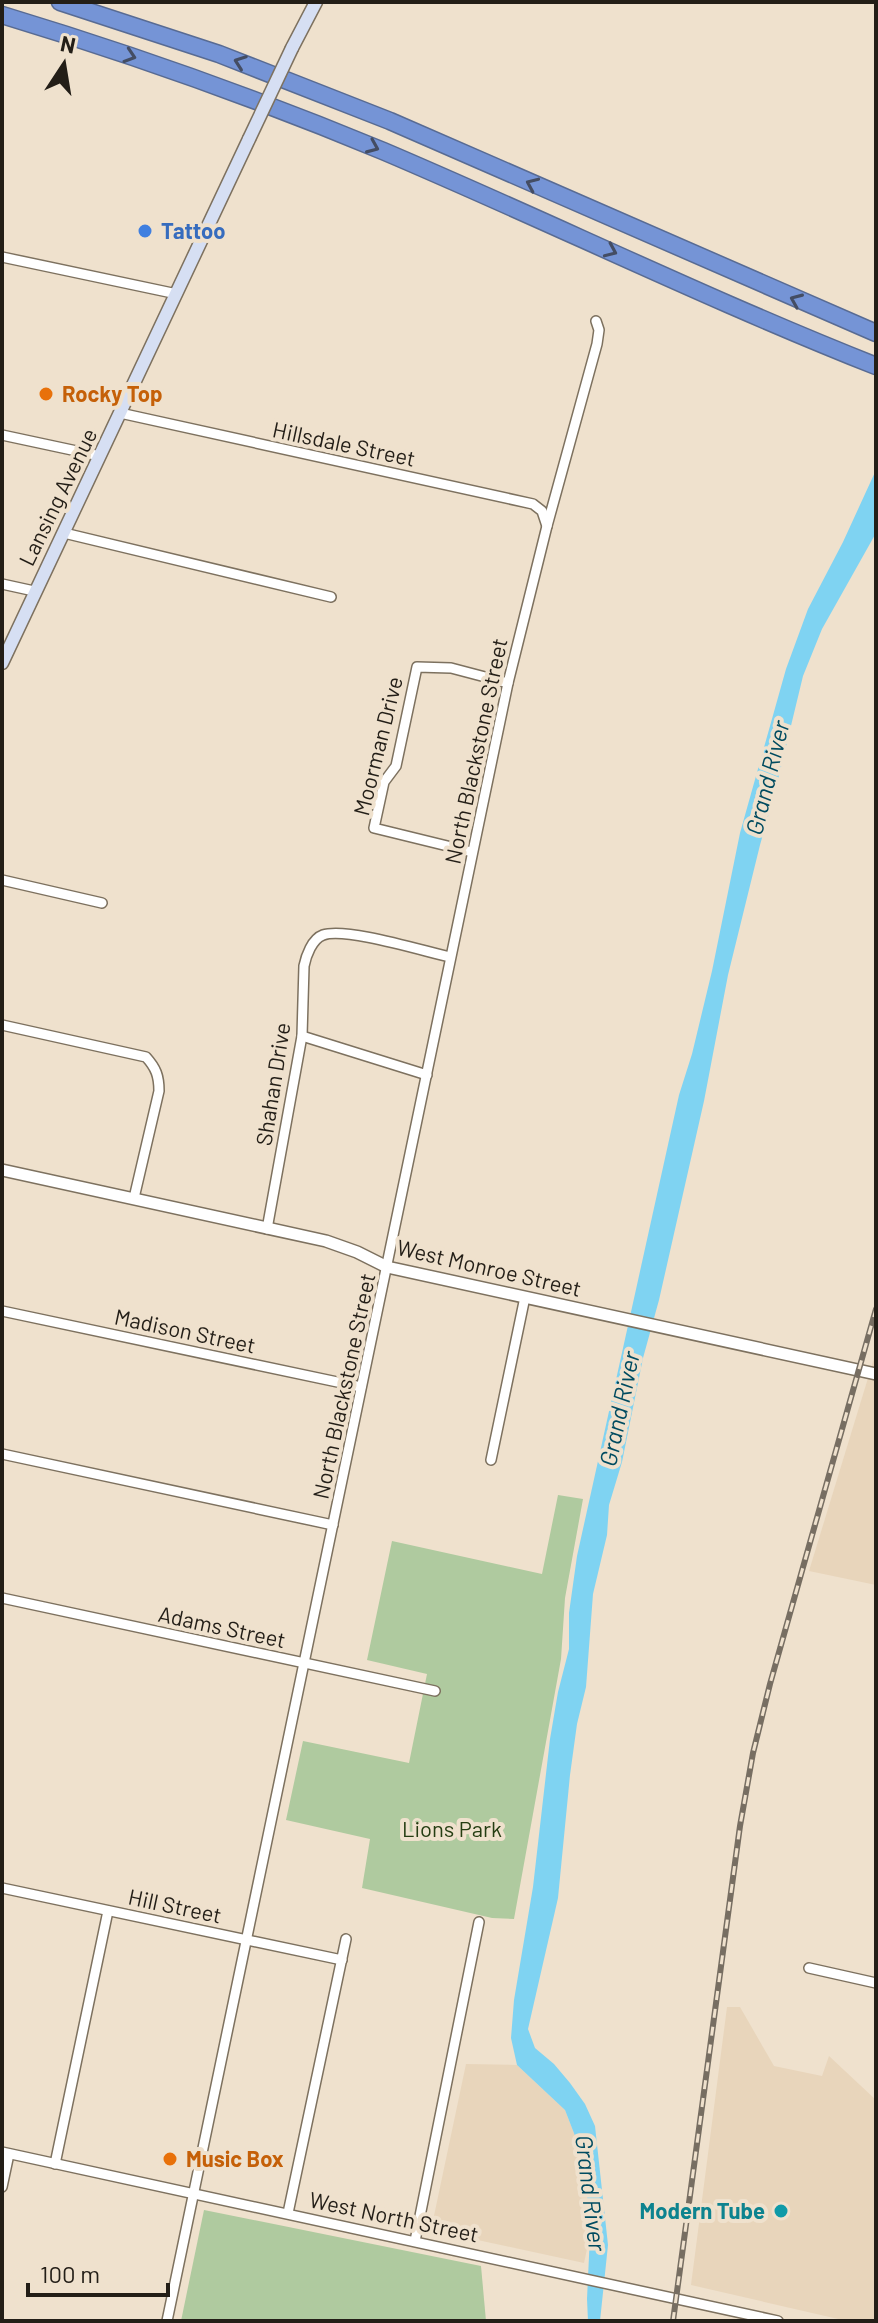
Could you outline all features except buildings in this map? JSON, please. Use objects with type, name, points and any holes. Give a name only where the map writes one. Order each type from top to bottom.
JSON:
[{"type":"highway","points":[[60,2],[219,54],[377,116],[872,332]]},
{"type":"highway","points":[[2,15],[151,62],[270,105],[386,152],[870,363]]},
{"type":"main road","name":"Lansing Avenue","points":[[2,663],[316,2]]},
{"type":"street","points":[[2,257],[177,294]]},
{"type":"street","name":"North Blackstone Street","points":[[167,2321],[508,683],[597,344],[599,330],[596,321]]},
{"type":"street","name":"Hillsdale Street","points":[[120,413],[533,504],[542,511],[547,526]]},
{"type":"street","points":[[2,435],[100,456]]},
{"type":"street","points":[[64,533],[331,597]]},
{"type":"street","points":[[2,584],[34,591]]},
{"type":"street","name":"Moorman Drive","points":[[472,852],[374,828],[384,782],[396,766],[417,667],[451,668],[508,683]]},
{"type":"street","points":[[2,880],[102,903]]},
{"type":"street","name":"Shahan Drive","points":[[267,1229],[302,1036],[304,966],[310,948],[322,935],[350,934],[450,957]]},
{"type":"street","points":[[2,1025],[146,1057],[155,1068],[159,1091],[134,1198]]},
{"type":"street","points":[[302,1036],[427,1075]]},
{"type":"street","name":"West Monroe Street","points":[[2,1170],[326,1241],[387,1267],[876,1374]]},
{"type":"street","points":[[491,1460],[525,1297]]},
{"type":"street","name":"Madison Street","points":[[2,1311],[361,1387]]},
{"type":"street","points":[[2,1454],[333,1525]]},
{"type":"street","name":"Adams Street","points":[[2,1598],[435,1691]]},
{"type":"street","name":"Hill Street","points":[[2,1888],[342,1960]]},
{"type":"street","points":[[55,2164],[108,1911]]},
{"type":"street","points":[[415,2241],[479,1922]]},
{"type":"street","points":[[288,2213],[346,1939]]},
{"type":"street","points":[[809,1968],[876,1983]]},
{"type":"street","points":[[2,2187],[6,2153]]},
{"type":"street","name":"West North Street","points":[[6,2153],[778,2321]]},
{"type":"shaded area","points":[[876,1352],[876,1585],[809,1571]]},
{"type":"shaded area","points":[[727,2007],[740,2007],[774,2066],[822,2076],[829,2056],[876,2100],[876,2321],[847,2321],[691,2285]]},
{"type":"shaded area","points":[[466,2064],[517,2065],[565,2110],[577,2141],[586,2181],[590,2235],[584,2263],[431,2230]]},
{"type":"green space","name":"Lions Park","points":[[558,1495],[583,1499],[565,1598],[561,1659],[514,1919],[492,1918],[362,1888],[370,1839],[286,1820],[303,1741],[409,1763],[427,1674],[367,1660],[392,1541],[542,1574]]},
{"type":"green space","points":[[204,2210],[481,2266],[486,2321],[181,2321]]},
{"type":"water","name":"Grand River","points":[[876,470],[876,533],[822,629],[803,676],[760,845],[728,975],[704,1101],[643,1358],[622,1462],[609,1505],[607,1535],[593,1594],[586,1687],[570,1775],[558,1898],[528,2029],[535,2048],[570,2083],[585,2104],[595,2126],[608,2245],[600,2321],[588,2321],[590,2235],[586,2181],[577,2141],[565,2110],[517,2065],[511,2038],[550,1739],[569,1649],[569,1613],[577,1556],[679,1095],[712,971],[740,833],[786,669],[808,609]]},
{"type":"railway","points":[[673,2321],[740,1826],[753,1753],[876,1309]]},
{"type":"place","name":"Tattoo","points":[[145,231]]},
{"type":"place","name":"Rocky Top","points":[[46,394]]},
{"type":"place","name":"Music Box","points":[[170,2159]]},
{"type":"place","name":"Modern Tube","points":[[781,2211]]}]
